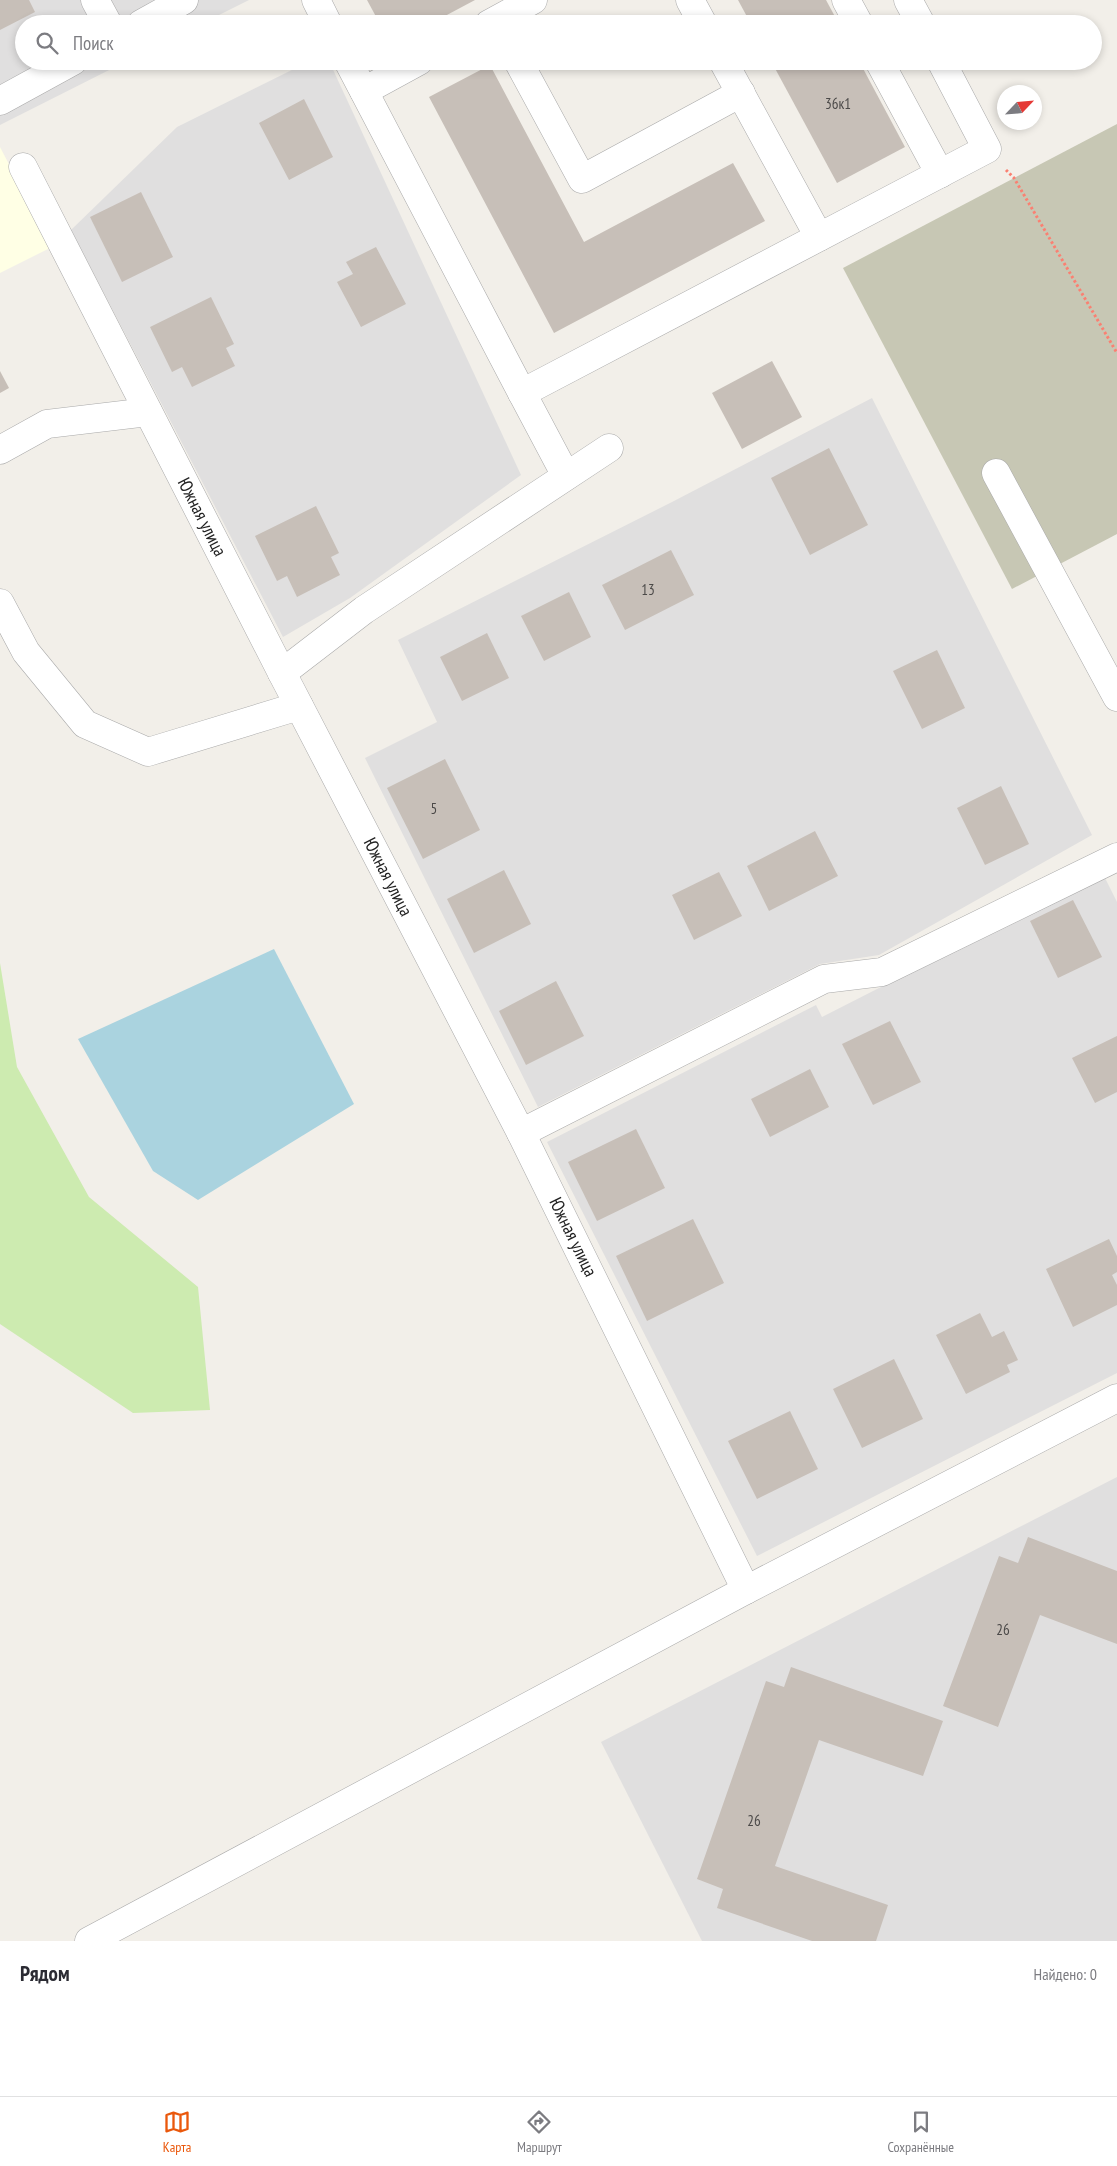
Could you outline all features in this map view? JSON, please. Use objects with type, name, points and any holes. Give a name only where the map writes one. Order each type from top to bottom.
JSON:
[{"type":"street","points":[[94,0],[103,15]]},
{"type":"street","points":[[157,15],[184,0]]},
{"type":"street","points":[[316,0],[324,15]]},
{"type":"street","points":[[506,15],[533,0]]},
{"type":"street","points":[[690,0],[698,15]]},
{"type":"street","points":[[846,0],[854,15]]},
{"type":"street","points":[[908,0],[916,15]]},
{"type":"street","points":[[0,101],[56,70]]},
{"type":"street","points":[[353,70],[566,476]]},
{"type":"street","points":[[364,91],[402,70]]},
{"type":"street","points":[[523,70],[582,179],[741,94]]},
{"type":"street","points":[[728,70],[819,237]]},
{"type":"street","points":[[884,70],[940,174]]},
{"type":"street","points":[[522,393],[987,149],[945,70]]},
{"type":"street","name":"Южная улица","points":[[23,167],[282,674],[521,1133],[746,1590]]},
{"type":"street","points":[[0,450],[47,424],[148,412]]},
{"type":"street","points":[[282,674],[364,610],[609,448]]},
{"type":"street","points":[[996,473],[1117,697]]},
{"type":"street","points":[[0,603],[26,652],[86,724],[148,752],[299,706]]},
{"type":"street","points":[[521,1133],[824,979],[882,972],[1117,857]]},
{"type":"street","points":[[89,1941],[746,1590],[1117,1398]]},
{"type":"path","points":[[987,149],[1014,178],[1117,353]]},
{"type":"shaded area","points":[[0,0],[249,0],[219,15],[15,15],[15,70],[109,70],[0,125]]},
{"type":"shaded area","points":[[292,70],[333,70],[521,475],[350,598],[283,637],[71,230],[177,127]]},
{"type":"shaded area","points":[[1117,124],[1117,534],[1012,589],[843,268]]},
{"type":"shaded area","points":[[0,147],[52,247],[0,273]]},
{"type":"shaded area","points":[[872,398],[1092,835],[879,955],[820,964],[538,1107],[365,758],[437,722],[398,640],[672,502]]},
{"type":"shaded area","points":[[1103,874],[1117,902],[1117,1373],[757,1556],[547,1142],[816,1005],[822,1017]]},
{"type":"shaded area","points":[[1117,1477],[1117,1941],[702,1941],[601,1742]]},
{"type":"green space","points":[[0,963],[17,1067],[89,1197],[198,1287],[210,1410],[133,1413],[0,1324]]},
{"type":"water","points":[[274,949],[354,1104],[198,1200],[153,1171],[78,1039]]},
{"type":"building","points":[[0,0],[29,0],[35,12],[29,15],[15,15],[15,22],[0,30]]},
{"type":"building","points":[[367,0],[475,0],[447,15],[375,15]]},
{"type":"building","points":[[738,0],[826,0],[834,15],[746,15]]},
{"type":"building","points":[[480,70],[493,70],[584,242],[733,163],[765,221],[554,333],[429,97]]},
{"type":"building","points":[[776,70],[864,70],[905,147],[837,183]]},
{"type":"building","points":[[304,99],[333,157],[289,180],[259,123]]},
{"type":"building","points":[[141,192],[173,257],[122,282],[90,217]]},
{"type":"building","points":[[376,247],[406,304],[361,327],[337,282],[353,274],[346,262]]},
{"type":"building","points":[[211,297],[234,344],[226,348],[235,366],[192,387],[182,367],[172,372],[150,327]]},
{"type":"building","points":[[772,361],[802,417],[742,449],[712,393]]},
{"type":"building","points":[[0,371],[9,388],[0,393]]},
{"type":"building","points":[[829,448],[868,525],[810,555],[771,478]]},
{"type":"building","points":[[316,506],[339,553],[331,557],[340,575],[297,597],[287,576],[277,581],[255,536]]},
{"type":"building","points":[[671,550],[694,595],[625,630],[602,585]]},
{"type":"building","points":[[569,592],[591,637],[544,661],[521,616]]},
{"type":"building","points":[[487,633],[509,678],[462,701],[440,657]]},
{"type":"building","points":[[937,650],[965,708],[922,729],[893,671]]},
{"type":"building","points":[[445,759],[480,830],[423,859],[387,788]]},
{"type":"building","points":[[1001,786],[1029,844],[985,865],[957,808]]},
{"type":"building","points":[[815,831],[838,876],[769,911],[747,866]]},
{"type":"building","points":[[504,870],[531,924],[474,953],[447,899]]},
{"type":"building","points":[[719,872],[742,916],[694,940],[672,895]]},
{"type":"building","points":[[1073,900],[1102,957],[1058,978],[1030,921]]},
{"type":"building","points":[[556,981],[584,1036],[526,1065],[499,1011]]},
{"type":"building","points":[[890,1021],[921,1082],[873,1105],[842,1044]]},
{"type":"building","points":[[1117,1036],[1117,1092],[1095,1103],[1072,1058]]},
{"type":"building","points":[[810,1069],[829,1107],[770,1137],[751,1099]]},
{"type":"building","points":[[636,1129],[665,1188],[597,1221],[568,1162]]},
{"type":"building","points":[[693,1219],[724,1283],[647,1321],[616,1256]]},
{"type":"building","points":[[1109,1239],[1117,1256],[1117,1272],[1112,1275],[1117,1285],[1117,1305],[1073,1327],[1046,1269]]},
{"type":"building","points":[[980,1313],[992,1337],[1004,1331],[1018,1360],[1007,1365],[1010,1372],[966,1394],[936,1335]]},
{"type":"building","points":[[894,1359],[923,1419],[862,1448],[833,1389]]},
{"type":"building","points":[[790,1411],[818,1469],[757,1499],[728,1441]]},
{"type":"building","points":[[1028,1537],[1117,1571],[1117,1644],[1040,1615],[998,1727],[943,1706],[999,1556],[1018,1563]]},
{"type":"building","points":[[791,1667],[943,1721],[923,1776],[819,1740],[775,1866],[888,1905],[876,1941],[812,1941],[717,1908],[723,1889],[697,1879],[766,1681],[784,1687]]}]
